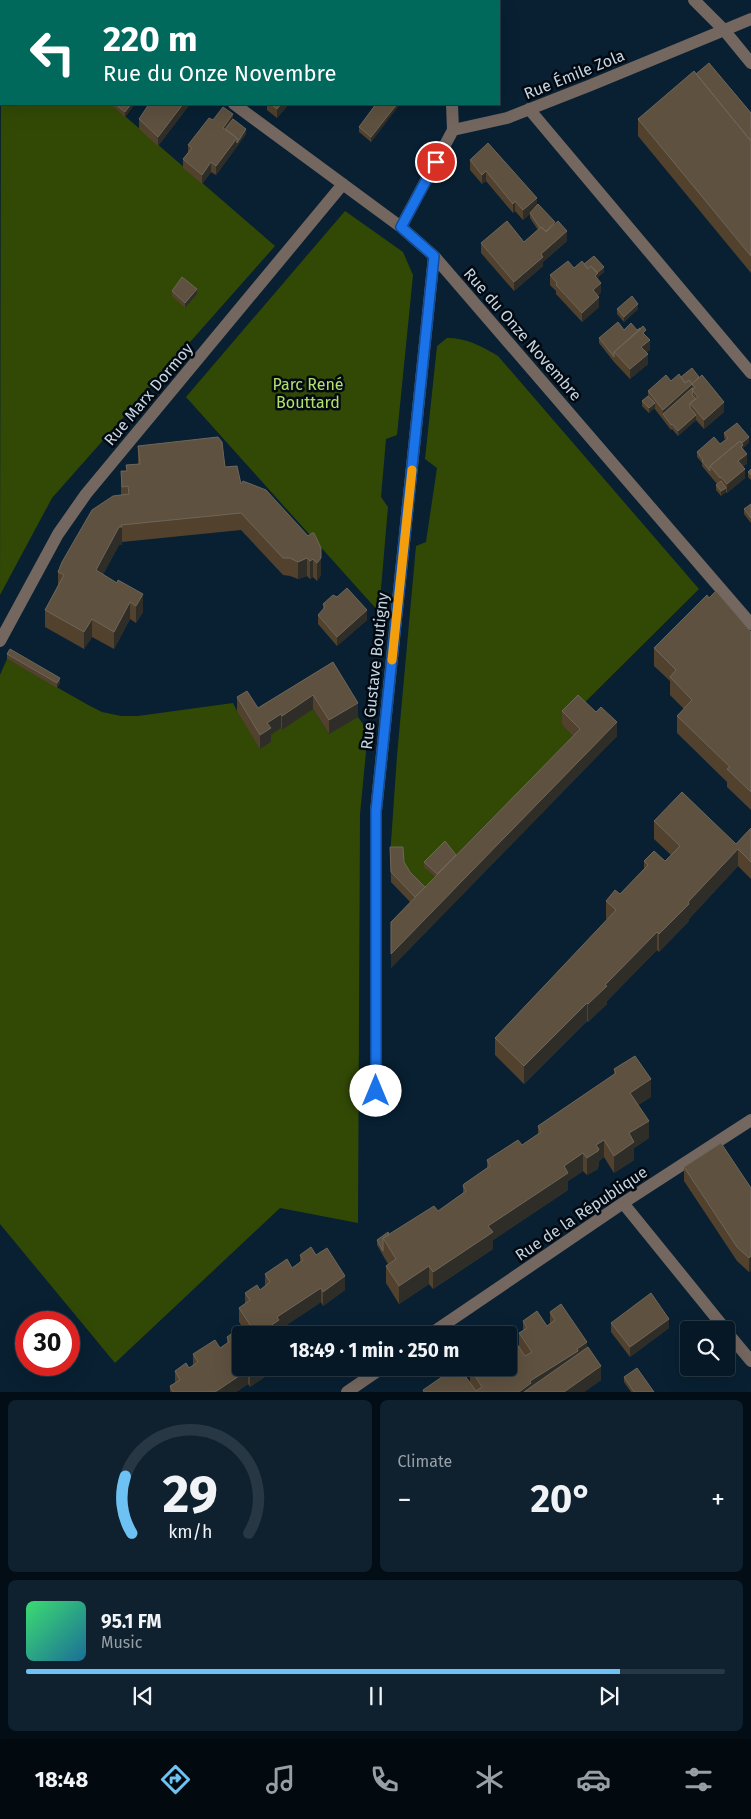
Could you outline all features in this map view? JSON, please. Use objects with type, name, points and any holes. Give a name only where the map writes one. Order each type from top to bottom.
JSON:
[{"type":"street","points":[[694,0],[724,30],[751,63]]},
{"type":"street","name":"Rue Émile Zola","points":[[453,130],[507,118],[751,19]]},
{"type":"street","name":"Rue du Onze Novembre","points":[[235,105],[401,227],[434,256],[751,624]]},
{"type":"street","points":[[401,227],[453,130],[452,105]]},
{"type":"street","points":[[529,109],[751,373]]},
{"type":"street","name":"Rue Marx Dormoy","points":[[0,641],[58,534],[86,494],[342,184]]},
{"type":"street","name":"Rue Gustave Boutigny","points":[[376,1091],[376,811],[434,256]]},
{"type":"street","name":"Rue de la République","points":[[442,1326],[751,1120]]},
{"type":"street","points":[[623,1204],[719,1321]]},
{"type":"street","points":[[735,1342],[751,1362]]},
{"type":"street","points":[[347,1392],[370,1376]]},
{"type":"green space","points":[[1,105],[112,105],[275,246],[52,498],[0,595]]},
{"type":"green space","name":"Parc René Bouttard","points":[[345,211],[403,252],[413,275],[397,435],[386,439],[381,497],[388,507],[379,612],[186,397]]},
{"type":"green space","points":[[447,338],[467,341],[498,356],[699,589],[562,725],[580,742],[460,864],[425,867],[442,883],[427,898],[390,857],[416,546],[426,542],[437,468],[425,459],[437,346]]},
{"type":"green space","points":[[7,659],[102,712],[121,716],[138,716],[233,703],[237,711],[267,737],[313,709],[329,734],[358,717],[368,731],[360,814],[358,1223],[280,1208],[115,1363],[80,1321],[80,1311],[72,1311],[0,1224],[0,675]]},
{"type":"building","points":[[709,63],[751,113],[751,141],[696,74]]},
{"type":"building","points":[[694,71],[751,141],[751,256],[638,119]]},
{"type":"building","points":[[116,105],[130,105],[125,112]]},
{"type":"building","points":[[148,105],[182,105],[158,137],[139,119]]},
{"type":"building","points":[[272,105],[280,105],[277,109]]},
{"type":"building","points":[[375,105],[396,105],[371,137],[359,127]]},
{"type":"building","points":[[223,107],[233,114],[223,128],[237,138],[216,166],[211,162],[202,175],[183,159],[192,148],[188,145],[209,118],[213,120]]},
{"type":"building","points":[[233,119],[246,129],[237,143],[237,138],[225,129]]},
{"type":"building","points":[[488,143],[537,198],[523,210],[515,201],[513,204],[486,171],[482,175],[470,160]]},
{"type":"building","points":[[538,204],[555,222],[546,231],[540,228],[530,213]]},
{"type":"building","points":[[507,221],[524,242],[541,227],[546,232],[558,221],[567,231],[541,254],[543,257],[514,282],[481,243]]},
{"type":"building","points":[[594,256],[604,267],[597,273],[591,266],[588,269],[584,264]]},
{"type":"building","points":[[568,261],[574,268],[582,261],[588,269],[591,266],[598,273],[595,276],[601,283],[593,290],[599,297],[582,313],[556,285],[557,283],[550,275]]},
{"type":"building","points":[[182,277],[197,289],[185,303],[172,291]]},
{"type":"building","points":[[632,296],[638,304],[624,317],[617,309]]},
{"type":"building","points":[[618,322],[624,330],[631,323],[637,330],[641,329],[614,352],[614,357],[599,338]]},
{"type":"building","points":[[643,326],[646,330],[643,333],[650,340],[641,347],[648,354],[630,369],[614,352]]},
{"type":"building","points":[[692,368],[699,377],[692,384],[689,380],[685,383],[681,377]]},
{"type":"building","points":[[679,374],[685,383],[689,380],[692,384],[663,410],[648,391],[666,375],[671,381]]},
{"type":"building","points":[[702,375],[724,402],[704,420],[690,403],[698,397],[692,390],[695,387],[692,384]]},
{"type":"building","points":[[692,388],[692,395],[696,399],[690,403],[690,408],[696,415],[678,431],[663,414]]},
{"type":"building","points":[[648,396],[655,403],[649,408],[642,401]]},
{"type":"building","points":[[737,423],[749,437],[742,443],[740,441],[710,466],[710,471],[697,452],[714,437],[720,444],[728,438],[724,433]]},
{"type":"building","points":[[218,437],[222,442],[225,467],[237,466],[241,484],[243,481],[266,490],[308,536],[314,533],[321,548],[321,558],[317,563],[313,559],[310,561],[307,558],[298,562],[290,558],[283,558],[241,513],[121,525],[122,527],[119,527],[96,570],[117,583],[118,580],[143,594],[136,606],[130,602],[114,632],[92,619],[84,632],[45,610],[64,575],[58,572],[62,562],[92,510],[113,496],[129,494],[128,486],[122,487],[121,471],[127,471],[126,465],[140,464],[138,446]]},
{"type":"building","points":[[740,441],[743,445],[741,447],[747,454],[738,461],[745,469],[727,484],[710,466]]},
{"type":"building","points":[[721,481],[726,488],[721,491],[716,485]]},
{"type":"building","points":[[751,504],[751,518],[744,509]]},
{"type":"building","points":[[347,588],[367,610],[337,637],[318,615],[325,607],[323,604],[333,595],[337,597]]},
{"type":"building","points":[[716,591],[751,632],[751,792],[727,769],[730,767],[677,716],[692,700],[670,677],[676,670],[654,648],[707,595],[709,598]]},
{"type":"building","points":[[10,649],[60,678],[57,683],[7,654]]},
{"type":"building","points":[[333,662],[358,703],[329,720],[313,695],[282,716],[281,714],[267,723],[271,728],[260,735],[237,697],[247,691],[258,708]]},
{"type":"building","points":[[578,695],[596,712],[601,707],[617,722],[391,954],[391,922],[580,729],[562,711]]},
{"type":"building","points":[[682,792],[736,844],[751,828],[751,862],[738,849],[688,902],[689,904],[659,934],[657,932],[605,985],[607,986],[587,1003],[524,1066],[495,1038],[616,910],[606,901],[615,890],[620,894],[648,865],[644,861],[654,851],[665,861],[680,846],[654,821]]},
{"type":"building","points":[[445,841],[456,855],[437,874],[424,862]]},
{"type":"building","points":[[390,847],[403,847],[404,862],[410,872],[425,887],[415,897],[391,872]]},
{"type":"building","points":[[635,1056],[651,1079],[630,1093],[649,1121],[629,1133],[634,1142],[614,1156],[604,1140],[596,1145],[599,1149],[598,1151],[587,1158],[583,1153],[564,1166],[568,1173],[488,1226],[493,1232],[433,1272],[429,1266],[399,1286],[386,1266],[396,1259],[383,1238],[434,1206],[438,1211],[466,1191],[463,1186],[464,1184],[490,1166],[487,1160],[518,1140],[522,1145],[541,1132],[538,1126],[616,1073],[614,1069]]},
{"type":"building","points":[[721,1143],[751,1188],[751,1256],[749,1258],[737,1247],[684,1167]]},
{"type":"building","points":[[388,1232],[389,1235],[383,1238],[383,1251],[377,1240]]},
{"type":"building","points":[[311,1247],[316,1255],[327,1248],[345,1276],[323,1292],[321,1288],[277,1317],[279,1320],[270,1326],[251,1326],[239,1308],[250,1300],[245,1293],[257,1285],[260,1290],[270,1282],[265,1274],[287,1259],[292,1268],[303,1260],[300,1255]]},
{"type":"building","points":[[651,1293],[669,1319],[630,1347],[611,1323]]},
{"type":"building","points":[[561,1304],[587,1342],[577,1349],[578,1351],[530,1381],[531,1383],[519,1392],[424,1392],[423,1390],[443,1376],[465,1376],[476,1391],[482,1387],[475,1376],[517,1376],[517,1344],[525,1356],[532,1352],[519,1333],[527,1328],[523,1321],[537,1311],[547,1326],[555,1320],[550,1312]]},
{"type":"building","points":[[232,1333],[232,1376],[239,1376],[215,1392],[173,1392],[170,1386],[180,1380],[175,1371],[186,1363],[189,1368],[198,1362],[193,1354],[215,1340],[220,1348],[229,1342],[227,1337]]},
{"type":"building","points":[[588,1347],[601,1366],[564,1392],[524,1392]]},
{"type":"building","points":[[637,1368],[654,1392],[634,1392],[624,1377]]},
{"type":"slow traffic","points":[[392,660],[412,470]]},
{"type":"route","points":[[376,1091],[376,811],[434,256],[401,227],[436,162]]}]
